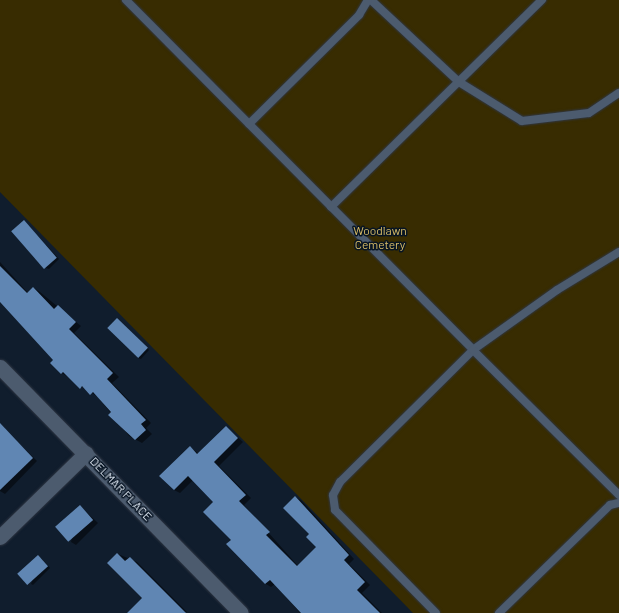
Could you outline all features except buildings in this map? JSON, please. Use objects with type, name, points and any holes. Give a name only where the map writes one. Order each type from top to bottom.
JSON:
[{"type":"street","name":"DELMAR PLACE","points":[[0,366],[241,613]]},
{"type":"street","points":[[0,537],[86,453]]},
{"type":"lane","points":[[126,0],[619,495]]},
{"type":"lane","points":[[249,124],[359,15],[368,0]]},
{"type":"lane","points":[[371,0],[459,82],[522,121],[589,113],[619,93]]},
{"type":"lane","points":[[331,207],[542,0]]},
{"type":"lane","points":[[436,613],[335,510],[333,495],[340,482],[473,350],[557,290],[619,252]]},
{"type":"lane","points":[[499,613],[610,505],[619,503]]},
{"type":"green space","name":"Woodlawn Cemetery","points":[[0,0],[619,0],[619,613],[413,613],[0,192]]}]
